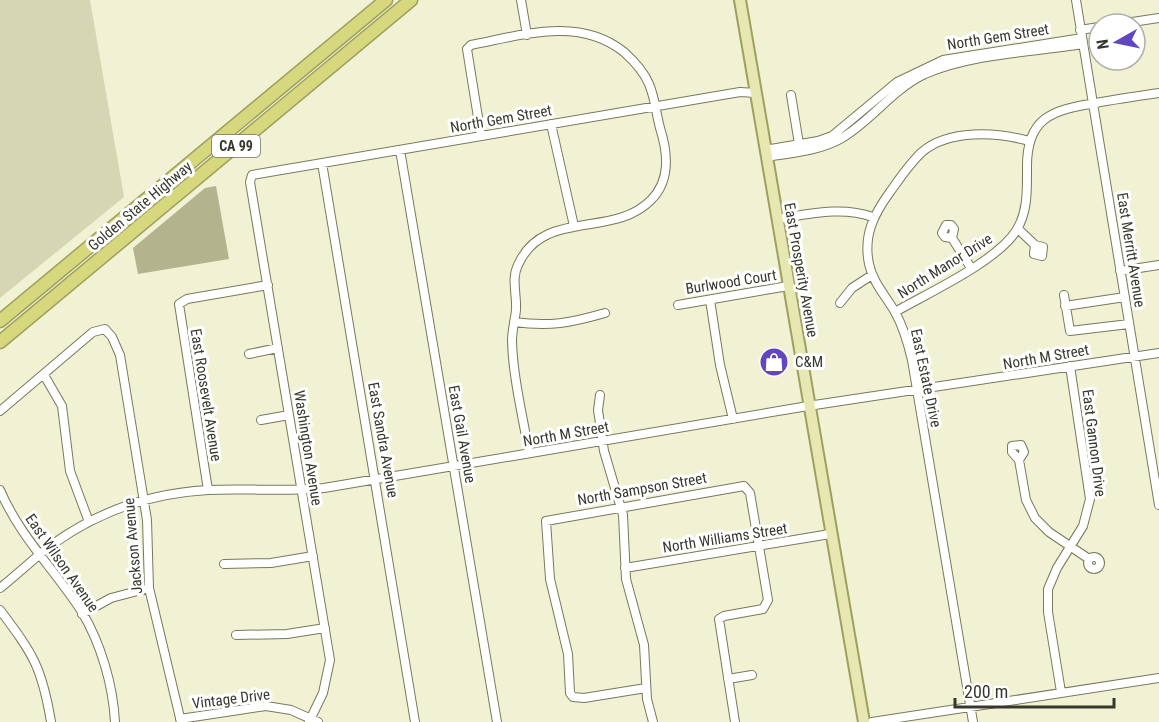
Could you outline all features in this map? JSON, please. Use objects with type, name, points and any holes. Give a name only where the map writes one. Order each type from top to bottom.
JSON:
[{"type":"highway","name":"Golden State Highway","points":[[0,321],[386,0]]},
{"type":"highway","name":"Golden State Highway","points":[[0,342],[411,0]]},
{"type":"main road","name":"East Prosperity Avenue","points":[[740,0],[864,722]]},
{"type":"street","points":[[521,0],[527,35]]},
{"type":"street","name":"East Merritt Avenue","points":[[1076,0],[1159,505]]},
{"type":"street","points":[[481,136],[467,49],[471,45],[527,35],[577,31],[609,42],[627,55],[642,72],[653,92],[667,152],[665,174],[657,192],[634,213],[543,235],[526,249],[520,259],[514,278],[513,351],[529,453]]},
{"type":"street","name":"North Gem Street","points":[[766,153],[835,142],[851,132],[906,85],[935,70],[1082,38],[1087,35]]},
{"type":"street","name":"North Gem Street","points":[[766,153],[818,141],[838,133],[897,82],[931,64],[965,55],[1082,38]]},
{"type":"street","name":"North Gem Street","points":[[252,176],[740,92],[756,93]]},
{"type":"street","points":[[1029,141],[1039,123],[1054,112],[1093,103],[1159,93]]},
{"type":"street","points":[[791,95],[799,144]]},
{"type":"street","points":[[551,124],[574,226]]},
{"type":"street","name":"East Estate Drive","points":[[973,722],[917,390],[905,333],[873,275],[868,245],[873,217],[923,151],[948,140],[993,134],[1029,141]]},
{"type":"street","name":"North Manor Drive","points":[[895,312],[1002,248],[1018,229],[1026,204],[1029,141]]},
{"type":"street","name":"East Gail Avenue","points":[[400,150],[496,722]]},
{"type":"street","name":"East Sandra Avenue","points":[[322,163],[416,722]]},
{"type":"street","name":"Washington Avenue","points":[[252,176],[250,182],[325,628],[329,669],[312,721]]},
{"type":"street","points":[[777,219],[836,210],[852,211],[873,217]]},
{"type":"street","points":[[1018,229],[1035,245]]},
{"type":"street","points":[[952,238],[971,268]]},
{"type":"street","points":[[1120,271],[1159,265]]},
{"type":"street","points":[[840,303],[852,288],[873,275]]},
{"type":"street","name":"East Roosevelt Avenue","points":[[208,490],[179,304],[187,299],[268,285]]},
{"type":"street","name":"Burlwood Court","points":[[678,304],[788,286]]},
{"type":"street","points":[[1064,295],[1070,331],[1129,324]]},
{"type":"street","points":[[1065,306],[1125,297]]},
{"type":"street","points":[[710,300],[720,364],[733,419]]},
{"type":"street","points":[[514,322],[561,325],[605,313]]},
{"type":"street","name":"Jackson Avenue","points":[[44,375],[99,329],[108,332],[120,355],[144,501],[149,588],[181,720]]},
{"type":"street","points":[[249,354],[278,348]]},
{"type":"street","name":"North M Street","points":[[0,588],[38,556],[89,522],[144,501],[208,490],[301,490],[454,467],[808,406],[1159,353]]},
{"type":"street","name":"East Gannon Drive","points":[[1061,692],[1047,600],[1051,578],[1083,526],[1090,499],[1070,366]]},
{"type":"street","points":[[0,411],[44,375],[62,406],[70,471],[89,522]]},
{"type":"street","points":[[600,395],[598,410],[603,441],[610,478],[625,527],[625,568],[630,601],[644,645],[646,688],[653,722]]},
{"type":"street","points":[[261,420],[289,415]]},
{"type":"street","points":[[1019,460],[1026,500],[1035,518],[1049,532],[1089,559]]},
{"type":"street","name":"North Sampson Street","points":[[646,688],[584,698],[573,697],[568,690],[568,654],[550,579],[546,521],[620,506],[744,486],[750,493],[759,545]]},
{"type":"street","name":"East Wilson Avenue","points":[[0,490],[15,522],[82,614],[104,664],[116,722]]},
{"type":"street","name":"North Williams Street","points":[[625,568],[830,534]]},
{"type":"street","points":[[735,722],[719,619],[724,616],[763,609],[768,604],[759,545]]},
{"type":"street","points":[[224,564],[280,562],[313,556]]},
{"type":"street","points":[[82,614],[111,598],[149,588]]},
{"type":"street","points":[[0,610],[34,657],[44,682],[51,722]]},
{"type":"street","points":[[236,635],[287,634],[325,628]]},
{"type":"street","points":[[728,679],[752,675]]},
{"type":"street","points":[[872,722],[1159,678]]},
{"type":"street","name":"Vintage Drive","points":[[181,720],[266,706],[291,710],[312,721]]},
{"type":"shaded area","points":[[0,0],[90,0],[124,197],[0,298]]},
{"type":"shaded area","points":[[216,186],[229,259],[138,274],[133,248],[205,188]]},
{"type":"place","name":"C&M","points":[[774,362]]}]
